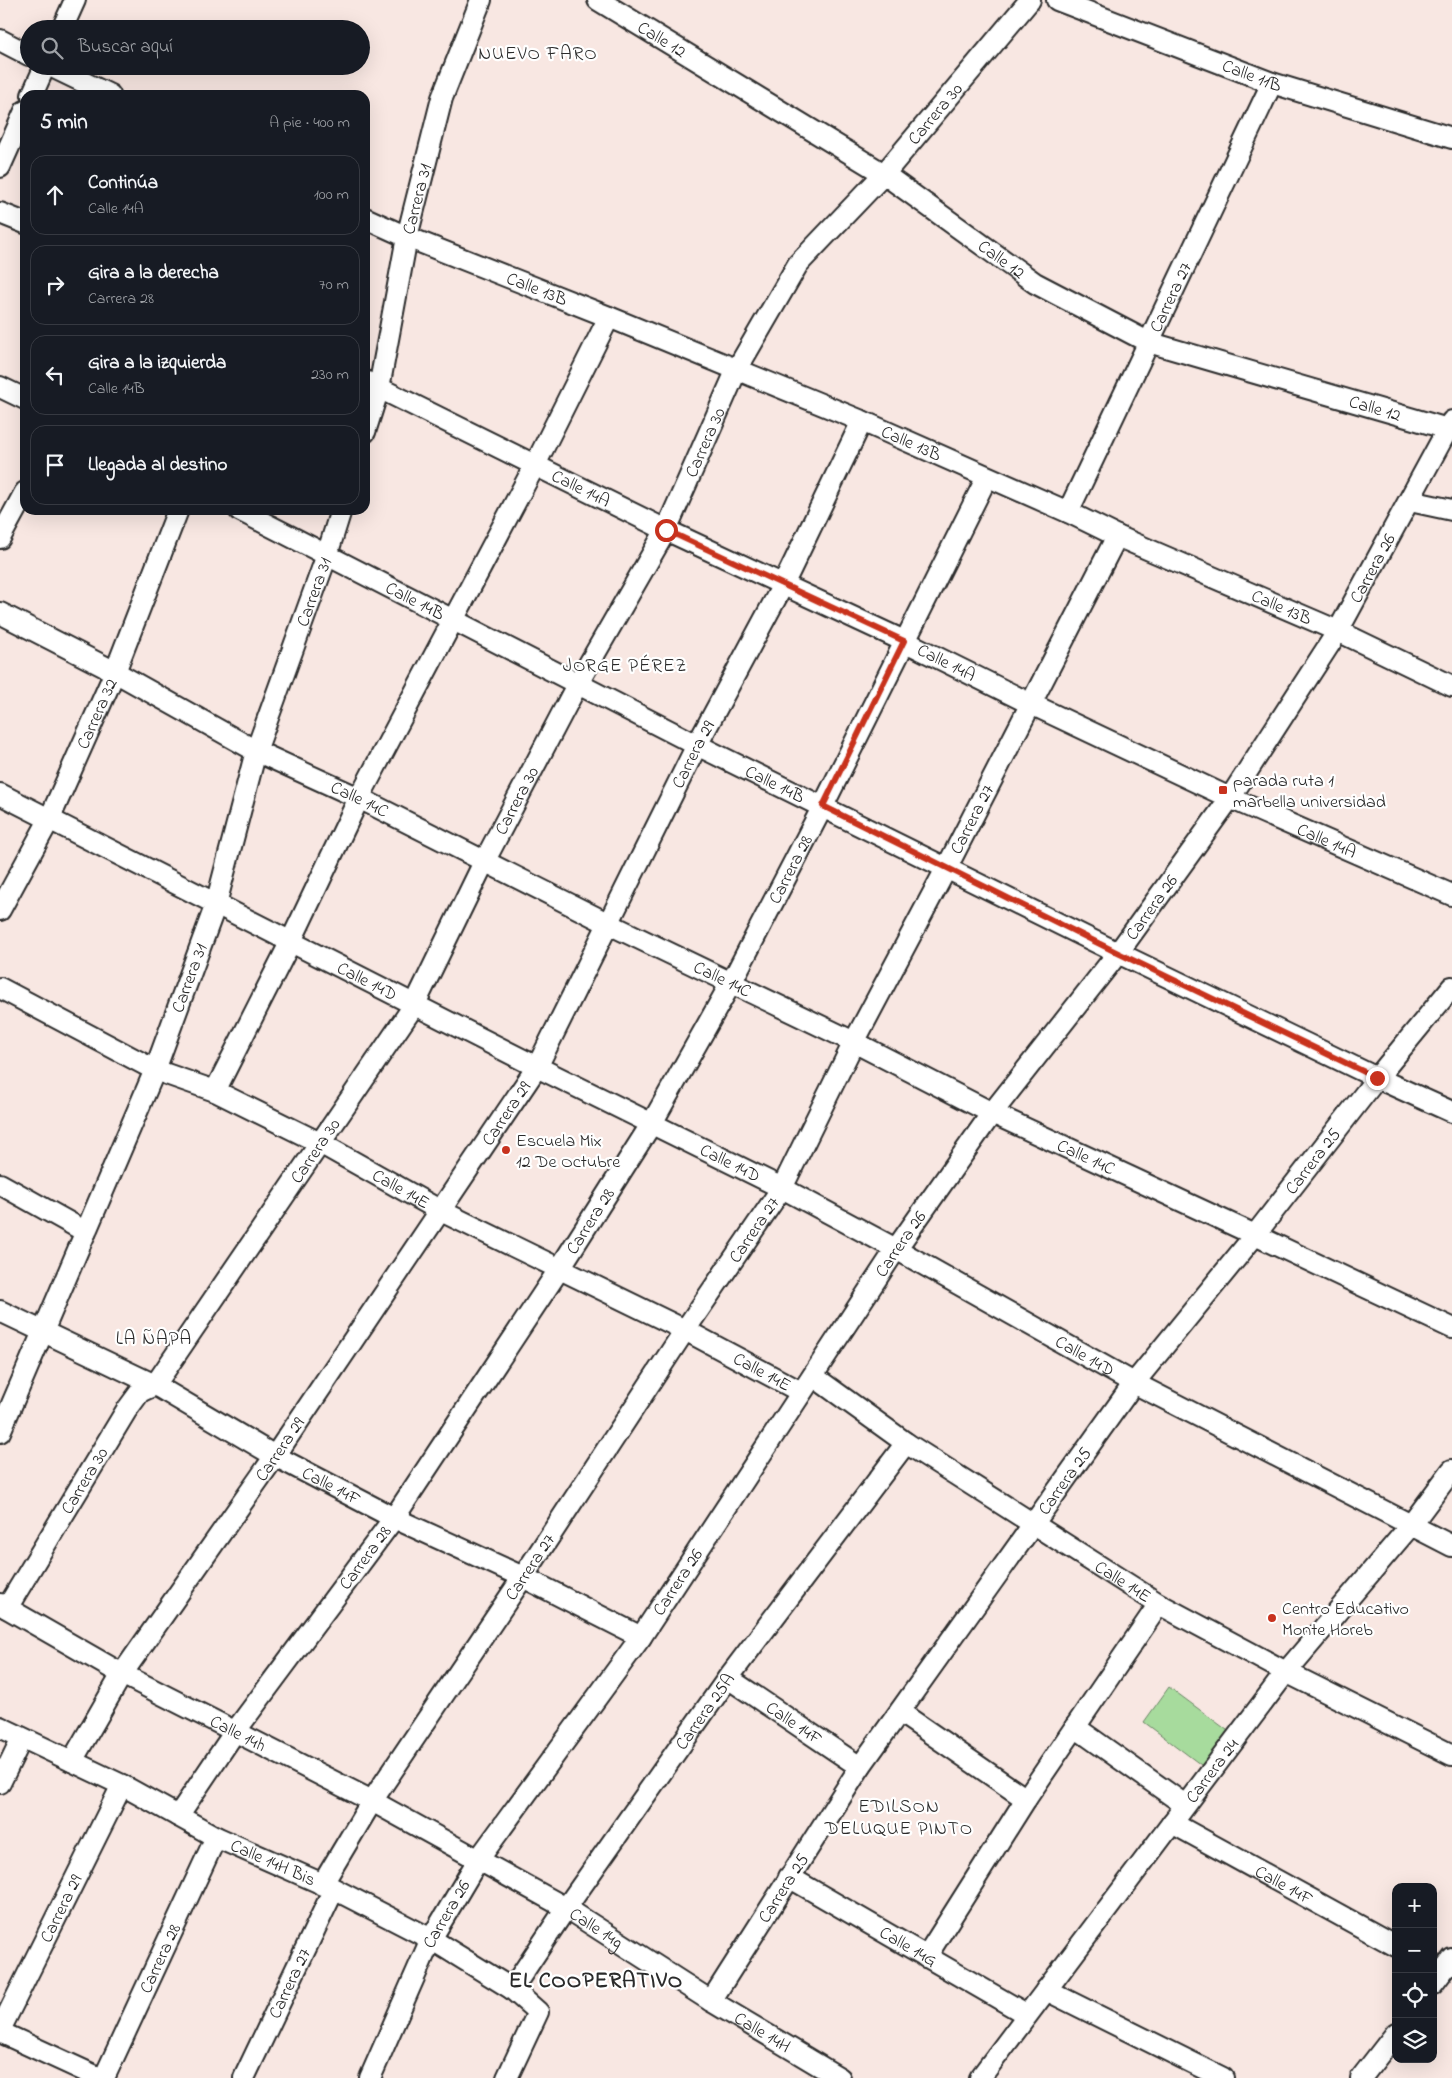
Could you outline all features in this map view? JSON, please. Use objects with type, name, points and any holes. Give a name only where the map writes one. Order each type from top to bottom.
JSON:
[{"type":"street","points":[[66,20],[75,0]]},
{"type":"street","name":"Carrera 31","points":[[370,398],[407,237],[442,98],[481,0]]},
{"type":"street","name":"Calle 12","points":[[598,0],[884,174],[1035,283],[1148,342],[1450,425]]},
{"type":"street","name":"Carrera 30","points":[[4,1606],[126,1411],[140,1392],[155,1385],[415,1004],[484,862],[578,683],[666,530],[737,369],[798,264],[884,174],[1030,0]]},
{"type":"street","name":"Calle 11B","points":[[1057,0],[1272,83],[1452,138]]},
{"type":"street","points":[[0,40],[20,50]]},
{"type":"street","points":[[34,90],[41,75]]},
{"type":"street","points":[[69,75],[100,90]]},
{"type":"street","name":"Carrera 27","points":[[1068,512],[1272,83]]},
{"type":"street","points":[[0,167],[20,122]]},
{"type":"street","points":[[0,213],[20,221]]},
{"type":"street","name":"Calle 13B","points":[[370,220],[407,237],[609,316],[862,421],[1068,512],[1117,536],[1338,631],[1452,686]]},
{"type":"street","points":[[215,1092],[291,941],[359,798],[535,465],[609,316]]},
{"type":"street","name":"Calle 14A","points":[[372,384],[666,530],[904,641],[1031,704],[1230,798],[1452,895]]},
{"type":"street","points":[[0,388],[20,398]]},
{"type":"street","name":"Carrera 29","points":[[72,1761],[122,1674],[275,1456],[536,1067],[697,745],[783,585],[862,421]]},
{"type":"street","name":"Carrera 26","points":[[370,2078],[431,1939],[478,1860],[641,1637],[896,1249],[992,1113],[1118,953],[1230,798],[1338,631],[1450,425]]},
{"type":"street","name":"Carrera 28","points":[[178,1816],[234,1733],[394,1518],[560,1268],[652,1123],[731,982],[823,806],[987,477]]},
{"type":"street","points":[[0,538],[20,501]]},
{"type":"street","points":[[1410,501],[1452,510]]},
{"type":"street","name":"Carrera 32","points":[[0,910],[49,820],[115,672],[176,515]]},
{"type":"street","name":"Calle 14B","points":[[249,515],[697,745],[1118,953],[1377,1078],[1452,1112]]},
{"type":"street","name":"Carrera 31","points":[[0,1432],[155,1070],[216,904],[256,751],[327,554],[339,515]]},
{"type":"street","name":"Carrera 27","points":[[244,2078],[328,1887],[372,1801],[523,1577],[685,1330],[782,1188],[854,1042],[947,867],[1117,536]]},
{"type":"street","name":"Calle 14C","points":[[0,613],[115,672],[256,751],[359,798],[609,924],[854,1042],[992,1113],[1256,1234],[1452,1328]]},
{"type":"street","name":"Calle 14D","points":[[0,794],[536,1067],[782,1188],[896,1249],[1134,1383],[1452,1546]]},
{"type":"street","name":"Carrera 25","points":[[711,2001],[860,1767],[1134,1383],[1256,1234],[1377,1078],[1452,986]]},
{"type":"street","name":"Calle 14E","points":[[0,988],[155,1070],[215,1092],[320,1143],[441,1211],[685,1330],[807,1384],[906,1443],[1159,1604],[1286,1672],[1452,1755]]},
{"type":"street","points":[[0,1184],[86,1232]]},
{"type":"street","name":"Calle 14F","points":[[0,1311],[155,1385],[275,1456],[394,1518],[523,1577],[641,1637]]},
{"type":"street","name":"Carrera 25A","points":[[512,1989],[566,1908],[728,1678],[906,1443]]},
{"type":"street","name":"Carrera 24","points":[[980,2078],[1026,2014],[1286,1672],[1411,1524],[1452,1470]]},
{"type":"street","points":[[926,1957],[1026,1799],[1159,1604]]},
{"type":"street","name":"Calle 14h","points":[[4,1606],[122,1674],[234,1733],[372,1801],[478,1860]]},
{"type":"street","name":"Calle 14F","points":[[728,1678],[860,1767]]},
{"type":"street","points":[[901,1712],[1026,1799]]},
{"type":"street","name":"Calle 14H Bis","points":[[0,1727],[122,1785],[216,1837],[328,1887],[431,1939],[512,1989],[538,2012],[507,2078]]},
{"type":"street","points":[[1075,1727],[1185,1805]]},
{"type":"street","points":[[0,1783],[22,1738]]},
{"type":"street","name":"Carrera 29","points":[[0,2031],[122,1785]]},
{"type":"street","name":"Calle 14F","points":[[1172,1823],[1392,1944]]},
{"type":"street","name":"Carrera 28","points":[[104,2078],[216,1837]]},
{"type":"street","name":"Calle 14g","points":[[478,1860],[566,1908],[711,2001]]},
{"type":"street","name":"Calle 14G","points":[[789,1877],[1026,2014]]},
{"type":"street","points":[[1046,1990],[1223,2078]]},
{"type":"street","name":"Calle 14H","points":[[711,2001],[840,2078]]},
{"type":"street","points":[[0,2031],[100,2078]]},
{"type":"street","points":[[1361,2078],[1392,2038]]},
{"type":"green space","points":[[1169,1687],[1235,1736],[1209,1771],[1144,1722]]},
{"type":"place","name":"parada ruta 1 marbella universidad","points":[[1223,790]]},
{"type":"place","name":"Escuela Mix 12 De Octubre","points":[[506,1150]]},
{"type":"place","name":"Centro Educativo Monte Horeb","points":[[1272,1618]]},
{"type":"district","name":"NUEVO FARO","points":[[538,52]]},
{"type":"district","name":"JORGE PÉREZ","points":[[625,664]]},
{"type":"district","name":"LA ÑAPA","points":[[154,1337]]},
{"type":"district","name":"EDILSON DELUQUE PINTO","points":[[899,1816]]},
{"type":"district","name":"EL COOPERATIVO","points":[[596,1979]]},
{"type":"route","points":[[666,530],[904,641],[823,806],[1118,953],[1377,1078]]}]
